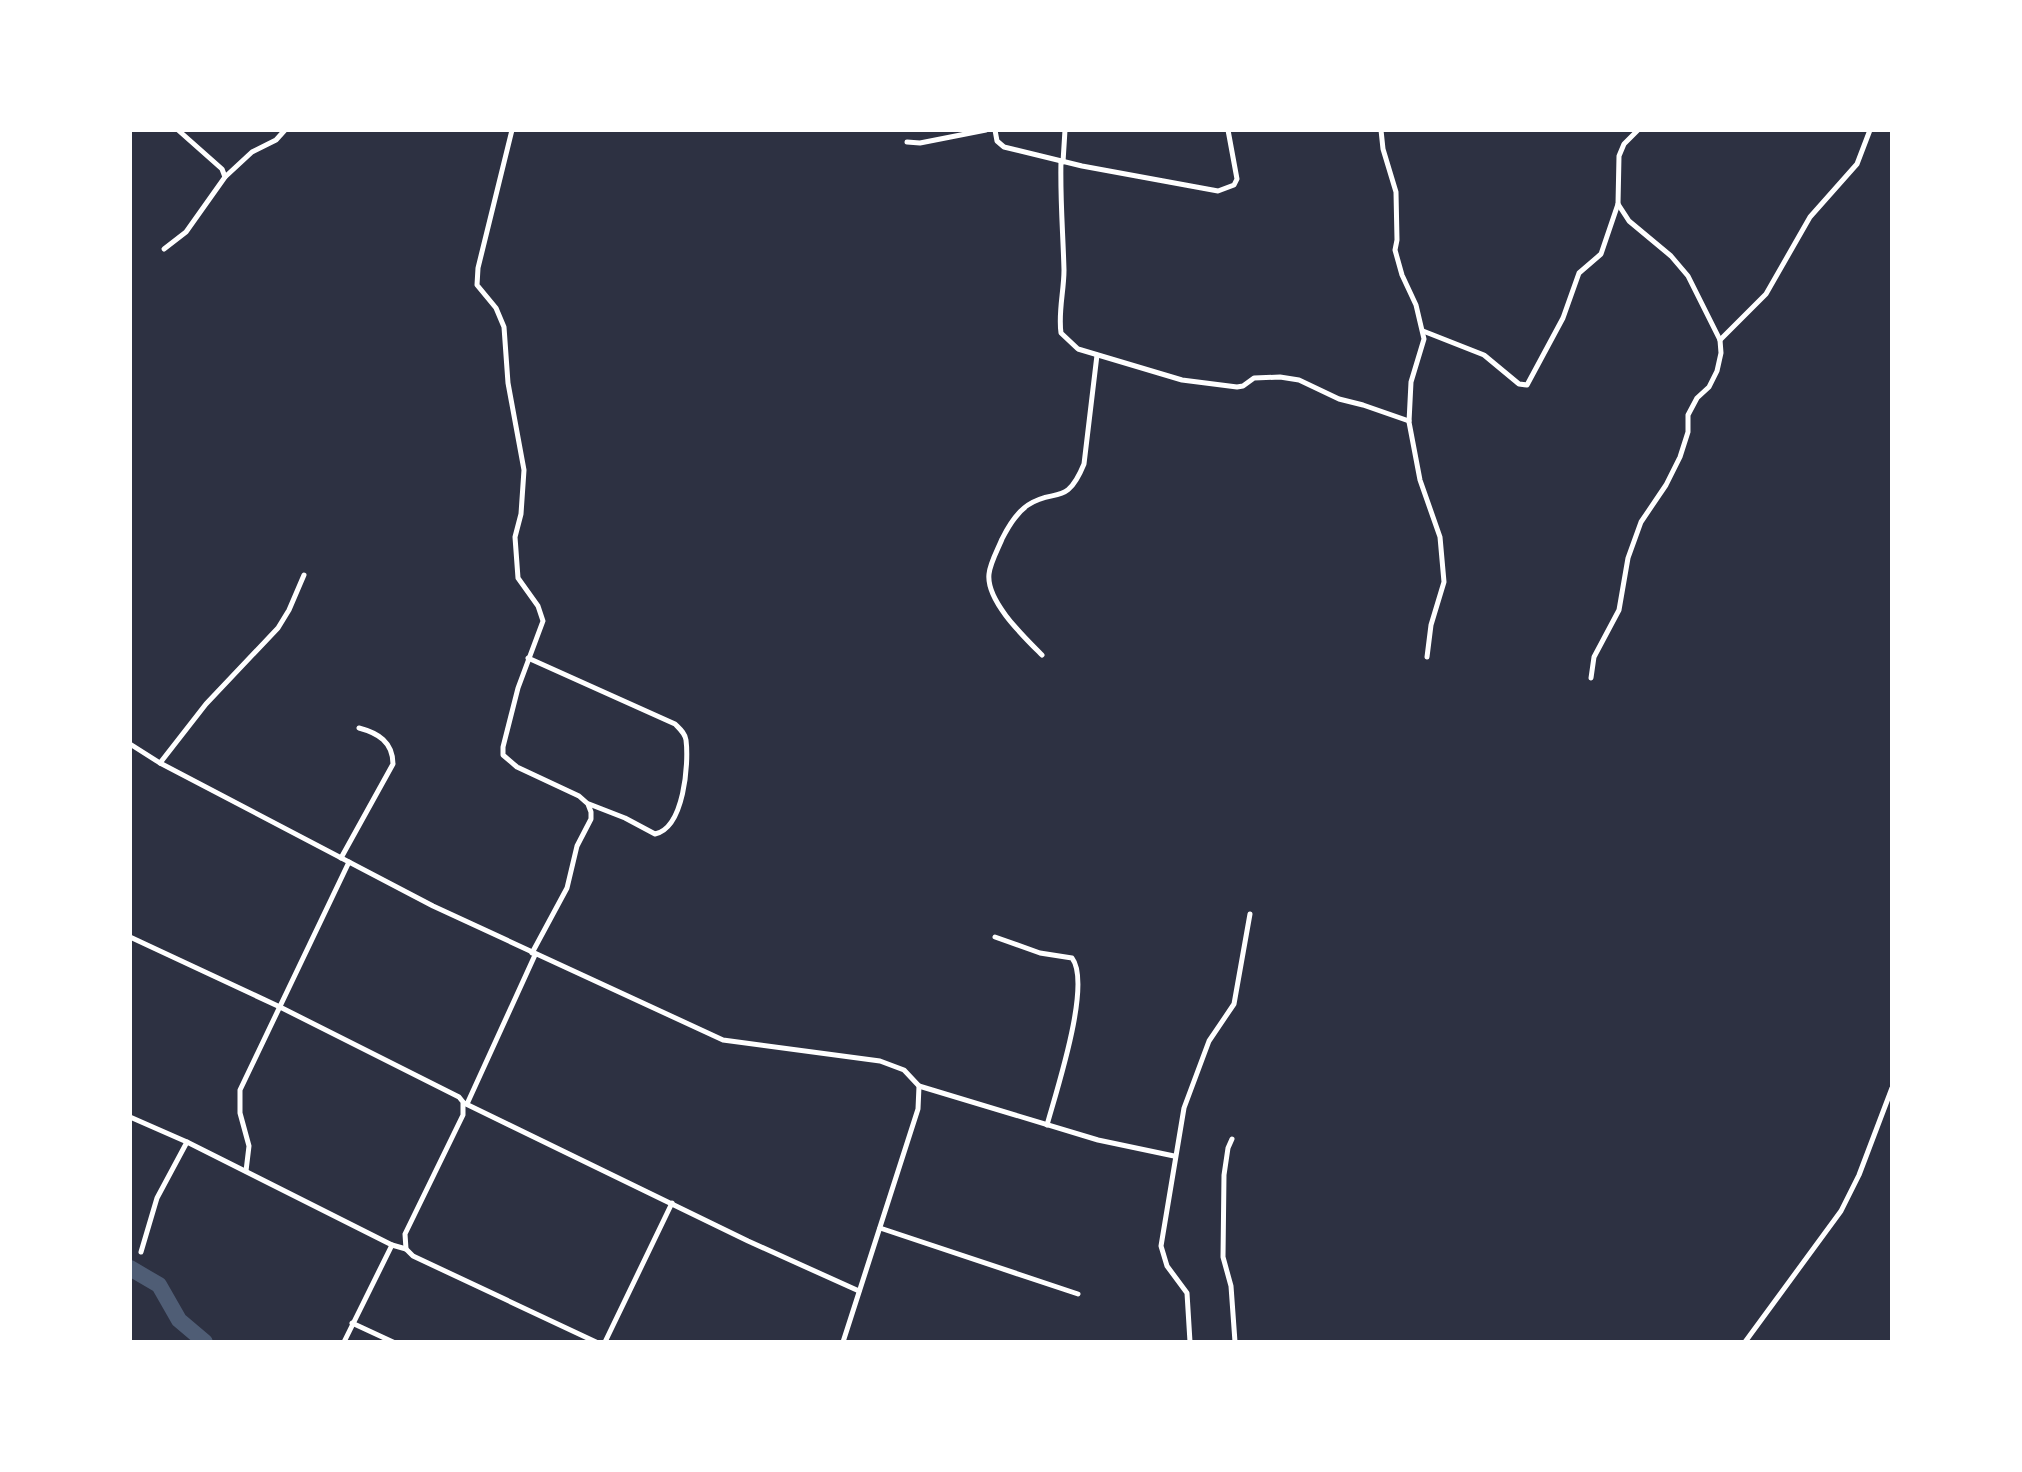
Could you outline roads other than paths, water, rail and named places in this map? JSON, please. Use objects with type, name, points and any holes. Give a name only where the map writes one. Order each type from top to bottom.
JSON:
[{"type":"street","points":[[178,130],[222,169],[225,177]]},
{"type":"street","points":[[164,249],[186,232],[225,177],[252,152],[276,140],[285,130]]},
{"type":"street","points":[[512,130],[478,268],[477,285],[496,308],[504,327],[508,383],[524,470],[521,514],[515,537],[518,578],[538,606],[543,621],[528,658],[503,755],[517,767],[579,796],[588,804],[655,834],[664,831],[670,826],[682,796],[686,738],[675,724],[528,658]]},
{"type":"street","points":[[907,142],[920,143],[986,130]]},
{"type":"street","points":[[995,130],[997,141],[1004,147],[1062,162],[1218,191],[1234,185],[1237,179],[1228,130]]},
{"type":"street","points":[[1065,130],[1060,210],[1064,273],[1061,333],[1078,349],[1182,380],[1237,387],[1261,377],[1299,380],[1339,399],[1409,422]]},
{"type":"street","points":[[1381,130],[1383,149],[1396,192],[1395,250],[1416,305],[1424,339],[1411,382],[1409,422],[1420,480],[1440,537],[1443,571],[1442,594],[1431,625],[1427,657]]},
{"type":"street","points":[[1423,331],[1484,355],[1519,384],[1527,385],[1563,318],[1579,273],[1601,254],[1618,204],[1619,156],[1624,144],[1638,130]]},
{"type":"street","points":[[1720,340],[1766,294],[1810,217],[1857,164],[1870,130]]},
{"type":"street","points":[[1591,678],[1594,657],[1619,610],[1628,558],[1641,522],[1666,485],[1680,457],[1692,407],[1709,387],[1721,353],[1720,340],[1688,276],[1671,256],[1629,221],[1618,204]]},
{"type":"street","points":[[1042,655],[1003,612],[990,584],[989,573],[1009,526],[1021,511],[1029,504],[1069,490],[1079,476],[1084,464],[1097,355]]},
{"type":"street","points":[[160,763],[206,704],[278,628],[304,575]]},
{"type":"street","points":[[341,858],[393,764],[393,756],[385,740],[374,732],[359,728]]},
{"type":"street","points":[[130,744],[160,763],[349,862],[534,954],[723,1040],[880,1061],[904,1070],[919,1086],[1098,1140],[1174,1156]]},
{"type":"street","points":[[406,1249],[405,1234],[567,888],[577,846],[591,819],[588,804]]},
{"type":"street","points":[[246,1171],[249,1146],[240,1113],[240,1090],[349,862]]},
{"type":"street","points":[[1190,1342],[1187,1293],[1167,1266],[1161,1246],[1184,1108],[1209,1041],[1234,1004],[1250,914]]},
{"type":"street","points":[[130,937],[280,1007],[465,1103],[748,1241],[859,1291]]},
{"type":"street","points":[[995,937],[1040,953],[1072,958],[1079,970],[1071,1039],[1047,1125]]},
{"type":"street","points":[[843,1342],[912,1131],[919,1086]]},
{"type":"street","points":[[1745,1342],[1841,1211],[1859,1175],[1892,1088]]},
{"type":"street","points":[[130,1117],[596,1342]]},
{"type":"street","points":[[1232,1139],[1224,1175],[1223,1257],[1231,1286],[1235,1342]]},
{"type":"street","points":[[141,1252],[157,1198],[187,1142]]},
{"type":"street","points":[[605,1342],[672,1203]]},
{"type":"street","points":[[880,1228],[1078,1294]]},
{"type":"street","points":[[344,1342],[392,1245]]},
{"type":"street","points":[[352,1323],[393,1342]]},
{"type":"waterway","points":[[130,1268],[159,1285],[179,1320],[205,1342]]}]
